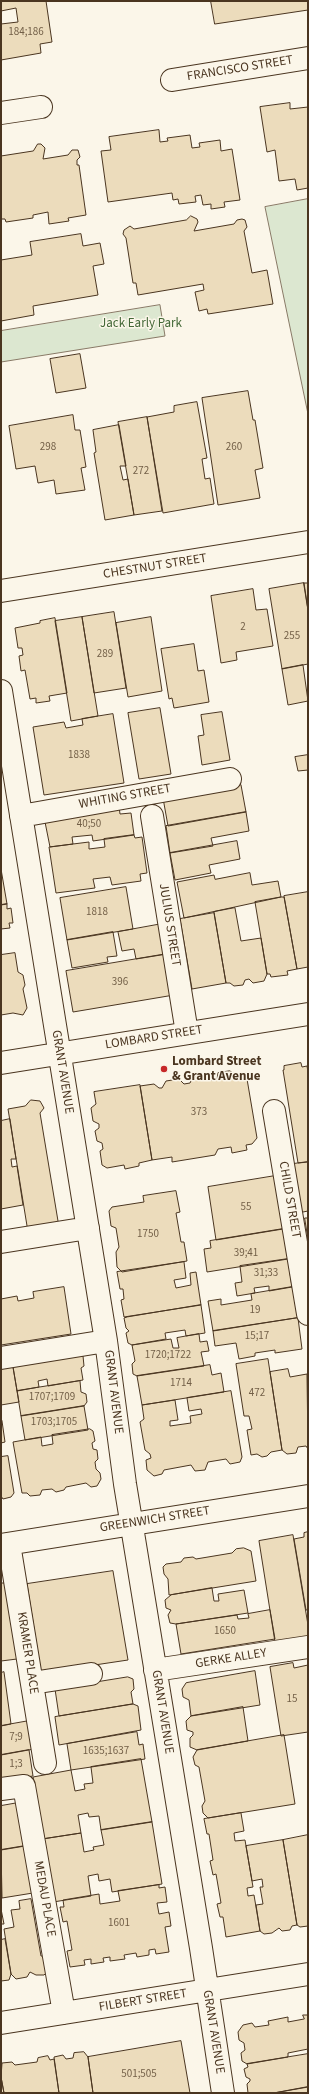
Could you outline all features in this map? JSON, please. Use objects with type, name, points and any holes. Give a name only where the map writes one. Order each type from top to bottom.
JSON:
[{"type":"street","name":"FRANCISCO STREET","points":[[172,80],[308,58]]},
{"type":"street","points":[[1,113],[41,107]]},
{"type":"street","name":"CHESTNUT STREET","points":[[1,591],[308,542]]},
{"type":"street","name":"GRANT AVENUE","points":[[1,691],[58,1054],[106,1341],[131,1524],[201,1948],[206,1991],[223,2093]]},
{"type":"street","name":"WHITING STREET","points":[[21,816],[230,779]]},
{"type":"street","name":"JULIUS STREET","points":[[152,816],[187,1033]]},
{"type":"street","name":"LOMBARD STREET","points":[[1,1062],[308,1014]]},
{"type":"street","name":"CHILD STREET","points":[[274,1111],[308,1314]]},
{"type":"street","points":[[1,1242],[88,1228]]},
{"type":"street","points":[[1,1358],[106,1341]]},
{"type":"street","name":"GREENWICH STREET","points":[[5,1544],[308,1496]]},
{"type":"street","name":"KRAMER PLACE","points":[[5,1544],[32,1683],[45,1763]]},
{"type":"street","name":"GERKE ALLEY","points":[[154,1670],[308,1647]]},
{"type":"street","points":[[32,1683],[90,1674]]},
{"type":"street","name":"MEDAU PLACE","points":[[1,1789],[24,1786],[64,2013]]},
{"type":"street","name":"FILBERT STREET","points":[[1,2023],[308,1974]]},
{"type":"green space","points":[[308,199],[308,414],[265,207]]},
{"type":"green space","name":"Jack Early Park","points":[[160,305],[165,336],[1,362],[1,331]]},
{"type":"building","points":[[1,1],[46,1],[52,42],[40,44],[41,53],[1,60],[1,24],[18,22],[16,8],[1,11]]},
{"type":"building","points":[[211,1],[308,1],[308,10],[215,24]]},
{"type":"building","points":[[290,103],[290,109],[308,107],[308,188],[297,190],[295,179],[279,181],[275,150],[267,152],[260,107]]},
{"type":"building","points":[[159,130],[160,142],[168,141],[167,138],[190,135],[192,148],[200,147],[199,143],[220,140],[221,151],[232,149],[240,200],[224,202],[225,207],[211,209],[211,204],[203,205],[201,195],[195,196],[196,202],[179,204],[178,199],[173,200],[172,193],[108,202],[101,151],[111,150],[109,137]]},
{"type":"building","points":[[38,144],[41,144],[45,148],[43,159],[68,155],[72,150],[78,150],[80,157],[77,160],[77,165],[79,165],[86,215],[68,218],[69,221],[49,224],[48,212],[33,215],[33,218],[6,222],[5,219],[1,219],[1,156],[33,151]]},
{"type":"building","points":[[191,216],[197,219],[198,222],[194,231],[234,224],[237,220],[245,220],[247,227],[244,231],[252,273],[267,270],[273,304],[208,314],[207,309],[199,311],[195,292],[204,290],[203,284],[138,295],[136,283],[133,283],[126,238],[123,234],[124,230],[130,226],[134,229],[186,220]]},
{"type":"building","points":[[81,234],[83,246],[100,243],[104,264],[93,266],[98,295],[33,306],[34,315],[1,321],[1,260],[32,255],[30,242]]},
{"type":"building","points":[[80,354],[86,388],[56,393],[50,359]]},
{"type":"building","points":[[248,391],[253,420],[255,420],[263,468],[255,470],[260,498],[218,505],[202,398]]},
{"type":"building","points":[[197,402],[207,458],[202,459],[205,479],[210,478],[214,504],[163,513],[147,417],[174,412],[174,406]]},
{"type":"building","points":[[73,415],[75,430],[80,430],[86,467],[81,468],[85,490],[56,494],[54,480],[38,483],[35,466],[16,469],[9,426]]},
{"type":"building","points":[[147,417],[162,511],[134,515],[118,422]]},
{"type":"building","points":[[119,425],[126,466],[120,466],[123,480],[128,479],[134,515],[105,520],[94,453],[96,452],[93,430]]},
{"type":"building","points":[[304,583],[308,610],[308,664],[282,669],[269,589]]},
{"type":"building","points":[[304,583],[308,583],[308,610]]},
{"type":"building","points":[[253,589],[256,610],[267,609],[273,646],[236,652],[237,660],[221,663],[211,596]]},
{"type":"building","points":[[114,612],[126,688],[94,693],[82,617]]},
{"type":"building","points":[[82,617],[98,716],[71,721],[55,621]]},
{"type":"building","points":[[151,617],[162,691],[128,697],[116,623]]},
{"type":"building","points":[[55,618],[67,693],[49,696],[50,701],[36,703],[36,698],[30,699],[25,670],[21,671],[19,656],[23,655],[22,648],[18,648],[15,628],[40,623],[40,621]]},
{"type":"building","points":[[194,644],[198,671],[204,670],[209,702],[174,708],[172,698],[169,699],[161,649]]},
{"type":"building","points":[[303,665],[308,701],[288,705],[282,669]]},
{"type":"building","points":[[160,708],[171,774],[139,779],[128,713]]},
{"type":"building","points":[[222,712],[230,760],[202,765],[198,736],[204,735],[201,715]]},
{"type":"building","points":[[113,714],[124,783],[44,795],[33,727],[64,722],[66,728],[83,725],[82,719]]},
{"type":"building","points":[[308,755],[308,770],[298,771],[295,757]]},
{"type":"building","points":[[241,785],[246,812],[168,826],[163,798]]},
{"type":"building","points":[[119,806],[120,814],[131,813],[134,835],[93,841],[92,835],[72,837],[73,844],[50,847],[44,817]]},
{"type":"building","points":[[246,812],[249,831],[211,838],[213,846],[170,853],[166,826]]},
{"type":"building","points":[[134,835],[135,838],[142,837],[147,873],[140,874],[141,881],[112,885],[110,877],[93,879],[95,888],[56,893],[49,847],[89,842],[89,849],[105,847],[104,839]]},
{"type":"building","points":[[237,841],[240,859],[209,865],[211,873],[175,880],[170,853]]},
{"type":"building","points":[[1,869],[7,904],[1,905]]},
{"type":"building","points":[[250,873],[252,885],[278,881],[281,897],[184,918],[177,882],[214,875],[215,879]]},
{"type":"building","points":[[126,887],[133,929],[67,940],[60,898]]},
{"type":"building","points":[[308,892],[308,967],[297,969],[284,896]]},
{"type":"building","points":[[284,897],[297,969],[287,971],[288,975],[271,977],[270,974],[267,974],[255,902]]},
{"type":"building","points":[[7,904],[7,909],[11,908],[13,923],[9,923],[10,928],[1,929],[1,905]]},
{"type":"building","points":[[235,908],[241,941],[261,938],[267,974],[264,981],[253,983],[249,979],[245,980],[243,985],[234,986],[230,983],[226,983],[214,912]]},
{"type":"building","points":[[214,913],[226,983],[192,989],[180,919]]},
{"type":"building","points":[[162,924],[167,954],[136,959],[134,949],[122,951],[118,932]]},
{"type":"building","points":[[113,932],[117,956],[107,957],[108,962],[72,968],[67,940]]},
{"type":"building","points":[[15,953],[18,972],[23,975],[25,985],[23,989],[27,1008],[23,1015],[13,1013],[1,1015],[1,955]]},
{"type":"building","points":[[167,954],[174,995],[73,1012],[66,971]]},
{"type":"building","points":[[301,1063],[302,1067],[307,1066],[308,1072],[308,1162],[298,1163],[283,1070],[284,1066]]},
{"type":"building","points":[[230,1071],[236,1075],[246,1073],[257,1138],[252,1144],[246,1145],[247,1150],[232,1153],[231,1147],[218,1149],[215,1155],[172,1162],[172,1157],[152,1160],[140,1086],[154,1084],[159,1088],[162,1088],[166,1081],[179,1079],[184,1084],[190,1083],[193,1077],[206,1075],[211,1080],[217,1079],[218,1073]]},
{"type":"building","points":[[140,1085],[152,1160],[139,1163],[139,1166],[125,1169],[124,1165],[107,1168],[102,1165],[100,1151],[103,1149],[102,1143],[97,1141],[95,1131],[99,1128],[99,1124],[93,1121],[91,1108],[96,1104],[94,1092]]},
{"type":"building","points":[[31,1100],[40,1101],[44,1108],[40,1113],[59,1227],[28,1232],[8,1109],[25,1106]]},
{"type":"building","points":[[10,1119],[16,1159],[11,1159],[12,1167],[17,1166],[23,1205],[1,1209],[1,1121]]},
{"type":"building","points":[[308,1162],[308,1211],[298,1213],[293,1164]]},
{"type":"building","points":[[275,1176],[283,1229],[216,1240],[208,1187]]},
{"type":"building","points":[[176,1191],[180,1212],[176,1213],[181,1242],[184,1242],[187,1261],[122,1272],[117,1267],[116,1252],[119,1247],[116,1228],[111,1226],[109,1211],[112,1207],[144,1202],[143,1196]]},
{"type":"building","points":[[305,1218],[308,1218],[308,1239]]},
{"type":"building","points":[[283,1229],[288,1259],[207,1272],[204,1249],[211,1248],[210,1241]]},
{"type":"building","points":[[288,1259],[292,1287],[269,1291],[269,1286],[254,1288],[255,1293],[237,1296],[235,1283],[242,1282],[240,1266]]},
{"type":"building","points":[[184,1262],[186,1278],[174,1280],[176,1288],[191,1285],[190,1273],[196,1272],[201,1305],[124,1317],[121,1300],[124,1299],[123,1289],[120,1289],[117,1272]]},
{"type":"building","points":[[64,1287],[71,1334],[1,1345],[1,1299],[17,1296],[18,1301],[34,1298],[33,1292]]},
{"type":"building","points":[[292,1287],[302,1317],[213,1331],[208,1301],[221,1299],[221,1305],[252,1300],[251,1294]]},
{"type":"building","points":[[201,1305],[205,1333],[186,1336],[185,1330],[165,1333],[166,1339],[132,1345],[128,1343],[126,1333],[129,1331],[126,1328],[124,1318]]},
{"type":"building","points":[[298,1318],[302,1349],[275,1353],[275,1350],[255,1353],[255,1356],[239,1359],[236,1343],[215,1346],[213,1331]]},
{"type":"building","points":[[199,1334],[200,1342],[207,1341],[209,1351],[201,1352],[204,1366],[137,1376],[133,1374],[132,1364],[135,1361],[132,1345],[171,1339],[173,1348],[179,1348],[177,1338]]},
{"type":"building","points":[[79,1355],[83,1356],[84,1366],[81,1368],[83,1380],[48,1386],[47,1379],[38,1381],[39,1387],[17,1391],[13,1367]]},
{"type":"building","points":[[268,1359],[282,1450],[271,1452],[267,1456],[262,1457],[257,1454],[251,1455],[247,1430],[252,1429],[249,1416],[244,1416],[236,1364]]},
{"type":"building","points":[[210,1365],[212,1375],[221,1373],[224,1392],[142,1405],[137,1376]]},
{"type":"building","points":[[13,1367],[19,1402],[1,1405],[1,1369]]},
{"type":"building","points":[[288,1369],[290,1377],[307,1374],[308,1449],[306,1446],[298,1447],[296,1453],[287,1454],[282,1450],[270,1372]]},
{"type":"building","points":[[80,1381],[81,1392],[86,1394],[87,1402],[84,1406],[21,1416],[17,1391]]},
{"type":"building","points":[[231,1391],[242,1457],[240,1462],[230,1464],[226,1459],[208,1462],[205,1470],[195,1471],[191,1465],[164,1470],[162,1474],[154,1476],[147,1470],[146,1460],[151,1458],[150,1454],[145,1450],[140,1422],[144,1419],[142,1405],[175,1400],[178,1420],[170,1421],[170,1426],[191,1423],[190,1416],[202,1414],[201,1409],[189,1411],[187,1398]]},
{"type":"building","points":[[84,1406],[88,1430],[25,1440],[21,1416]]},
{"type":"building","points":[[2,1421],[5,1442],[1,1443],[1,1422]]},
{"type":"building","points":[[90,1429],[93,1431],[95,1441],[92,1443],[93,1449],[97,1450],[98,1459],[95,1462],[96,1469],[100,1473],[101,1479],[97,1486],[91,1487],[86,1483],[66,1487],[64,1490],[56,1492],[52,1489],[42,1490],[40,1495],[30,1496],[27,1493],[22,1493],[13,1442],[41,1437],[42,1446],[53,1444],[52,1435]]},
{"type":"building","points":[[8,1456],[14,1493],[11,1497],[3,1499],[1,1496],[1,1457]]},
{"type":"building","points":[[308,1532],[308,1610],[306,1610],[294,1539],[304,1537],[304,1533]]},
{"type":"building","points":[[293,1535],[308,1625],[308,1637],[275,1642],[259,1541]]},
{"type":"building","points":[[244,1548],[251,1551],[256,1581],[169,1595],[168,1579],[164,1574],[163,1567],[166,1564],[181,1562],[184,1558],[193,1557],[196,1559],[232,1553],[236,1549]]},
{"type":"building","points":[[113,1571],[128,1660],[41,1673],[27,1584]]},
{"type":"building","points":[[1,1583],[7,1583],[17,1659],[1,1661]]},
{"type":"building","points":[[212,1588],[214,1601],[219,1601],[218,1594],[244,1590],[248,1613],[176,1624],[170,1623],[168,1615],[171,1610],[166,1608],[165,1600],[171,1595]]},
{"type":"building","points":[[270,1610],[275,1639],[181,1654],[176,1624],[237,1615],[238,1619],[249,1618],[248,1614]]},
{"type":"building","points":[[293,1663],[294,1668],[308,1665],[308,1732],[281,1736],[270,1667]]},
{"type":"building","points":[[255,1671],[260,1705],[191,1716],[189,1700],[183,1697],[182,1689],[186,1683]]},
{"type":"building","points":[[4,1672],[11,1724],[1,1726],[1,1673]]},
{"type":"building","points":[[128,1677],[133,1679],[134,1689],[131,1692],[133,1704],[59,1716],[55,1689]]},
{"type":"building","points":[[133,1704],[138,1706],[141,1730],[59,1745],[55,1717]]},
{"type":"building","points":[[243,1707],[248,1741],[197,1750],[190,1747],[190,1738],[193,1735],[193,1732],[187,1730],[186,1721],[191,1716]]},
{"type":"building","points":[[29,1721],[34,1749],[1,1755],[1,1726]]},
{"type":"building","points":[[137,1732],[139,1745],[143,1744],[145,1759],[71,1770],[67,1744]]},
{"type":"building","points":[[284,1735],[295,1804],[208,1818],[203,1813],[202,1806],[205,1801],[199,1767],[195,1765],[193,1757],[197,1750]]},
{"type":"building","points":[[29,1750],[33,1776],[1,1781],[1,1755]]},
{"type":"building","points":[[141,1759],[152,1822],[101,1830],[99,1816],[89,1817],[88,1813],[78,1815],[81,1833],[42,1839],[33,1777],[71,1770],[75,1791],[85,1789],[84,1784],[93,1783],[91,1767]]},
{"type":"building","points":[[18,1803],[25,1846],[1,1850],[1,1806]]},
{"type":"building","points":[[241,1813],[244,1831],[234,1833],[235,1841],[245,1840],[253,1887],[247,1888],[248,1896],[254,1895],[260,1931],[226,1937],[223,1917],[220,1917],[217,1904],[221,1903],[216,1874],[213,1875],[210,1861],[213,1860],[209,1834],[207,1834],[204,1819]]},
{"type":"building","points":[[152,1822],[162,1884],[112,1892],[110,1879],[99,1881],[98,1874],[88,1876],[91,1896],[53,1902],[42,1839],[81,1833],[84,1852],[94,1850],[93,1847],[104,1845],[101,1830]]},
{"type":"building","points":[[308,1835],[308,1926],[300,1927],[297,1925],[283,1840]]},
{"type":"building","points":[[283,1840],[297,1925],[292,1926],[290,1930],[282,1931],[279,1928],[272,1933],[264,1934],[260,1931],[256,1905],[263,1904],[260,1887],[263,1887],[262,1879],[252,1881],[246,1846]]},
{"type":"building","points":[[25,1846],[33,1893],[2,1898],[1,1850]]},
{"type":"building","points":[[159,1885],[159,1888],[165,1887],[167,1902],[157,1903],[159,1914],[169,1912],[171,1926],[165,1927],[169,1952],[156,1954],[155,1949],[149,1950],[149,1955],[137,1957],[136,1953],[124,1955],[125,1959],[110,1961],[110,1957],[103,1958],[104,1962],[91,1964],[91,1959],[84,1960],[85,1965],[70,1967],[67,1951],[72,1950],[67,1921],[63,1922],[60,1907],[64,1907],[63,1900],[99,1894],[100,1904],[120,1901],[118,1891]]},
{"type":"building","points":[[31,1899],[41,1956],[43,1956],[47,1972],[44,1975],[36,1975],[30,1972],[27,1977],[16,1979],[11,1974],[4,1929],[14,1927],[11,1910],[20,1909],[19,1901]]},
{"type":"building","points":[[1,1909],[4,1924],[1,1924]]},
{"type":"building","points":[[5,1939],[11,1974],[9,1980],[1,1981],[1,1940]]},
{"type":"building","points":[[303,2015],[308,2015],[308,2049],[288,2053],[288,2057],[247,2064],[242,2061],[241,2053],[245,2050],[244,2043],[239,2040],[238,2032],[243,2025],[252,2023],[255,2027],[269,2025],[268,2021],[288,2017],[288,2022],[304,2019]]},
{"type":"building","points":[[181,2041],[190,2093],[93,2093],[88,2057]]},
{"type":"building","points":[[84,2052],[88,2057],[93,2093],[59,2093],[54,2057],[63,2055],[66,2059],[73,2058],[74,2053]]},
{"type":"building","points":[[308,2054],[308,2087],[274,2093],[248,2093],[247,2084],[250,2079],[246,2077],[244,2069],[248,2067],[247,2064]]},
{"type":"building","points":[[48,2056],[50,2060],[54,2059],[59,2093],[4,2093],[1,2077],[2,2063],[12,2062],[15,2065],[37,2062],[38,2058]]},
{"type":"building","points":[[1,2077],[4,2093],[1,2093]]},
{"type":"building","points":[[308,2087],[308,2093],[274,2093]]},
{"type":"place","name":"Lombard Street & Grant Avenue","points":[[164,1069]]}]
